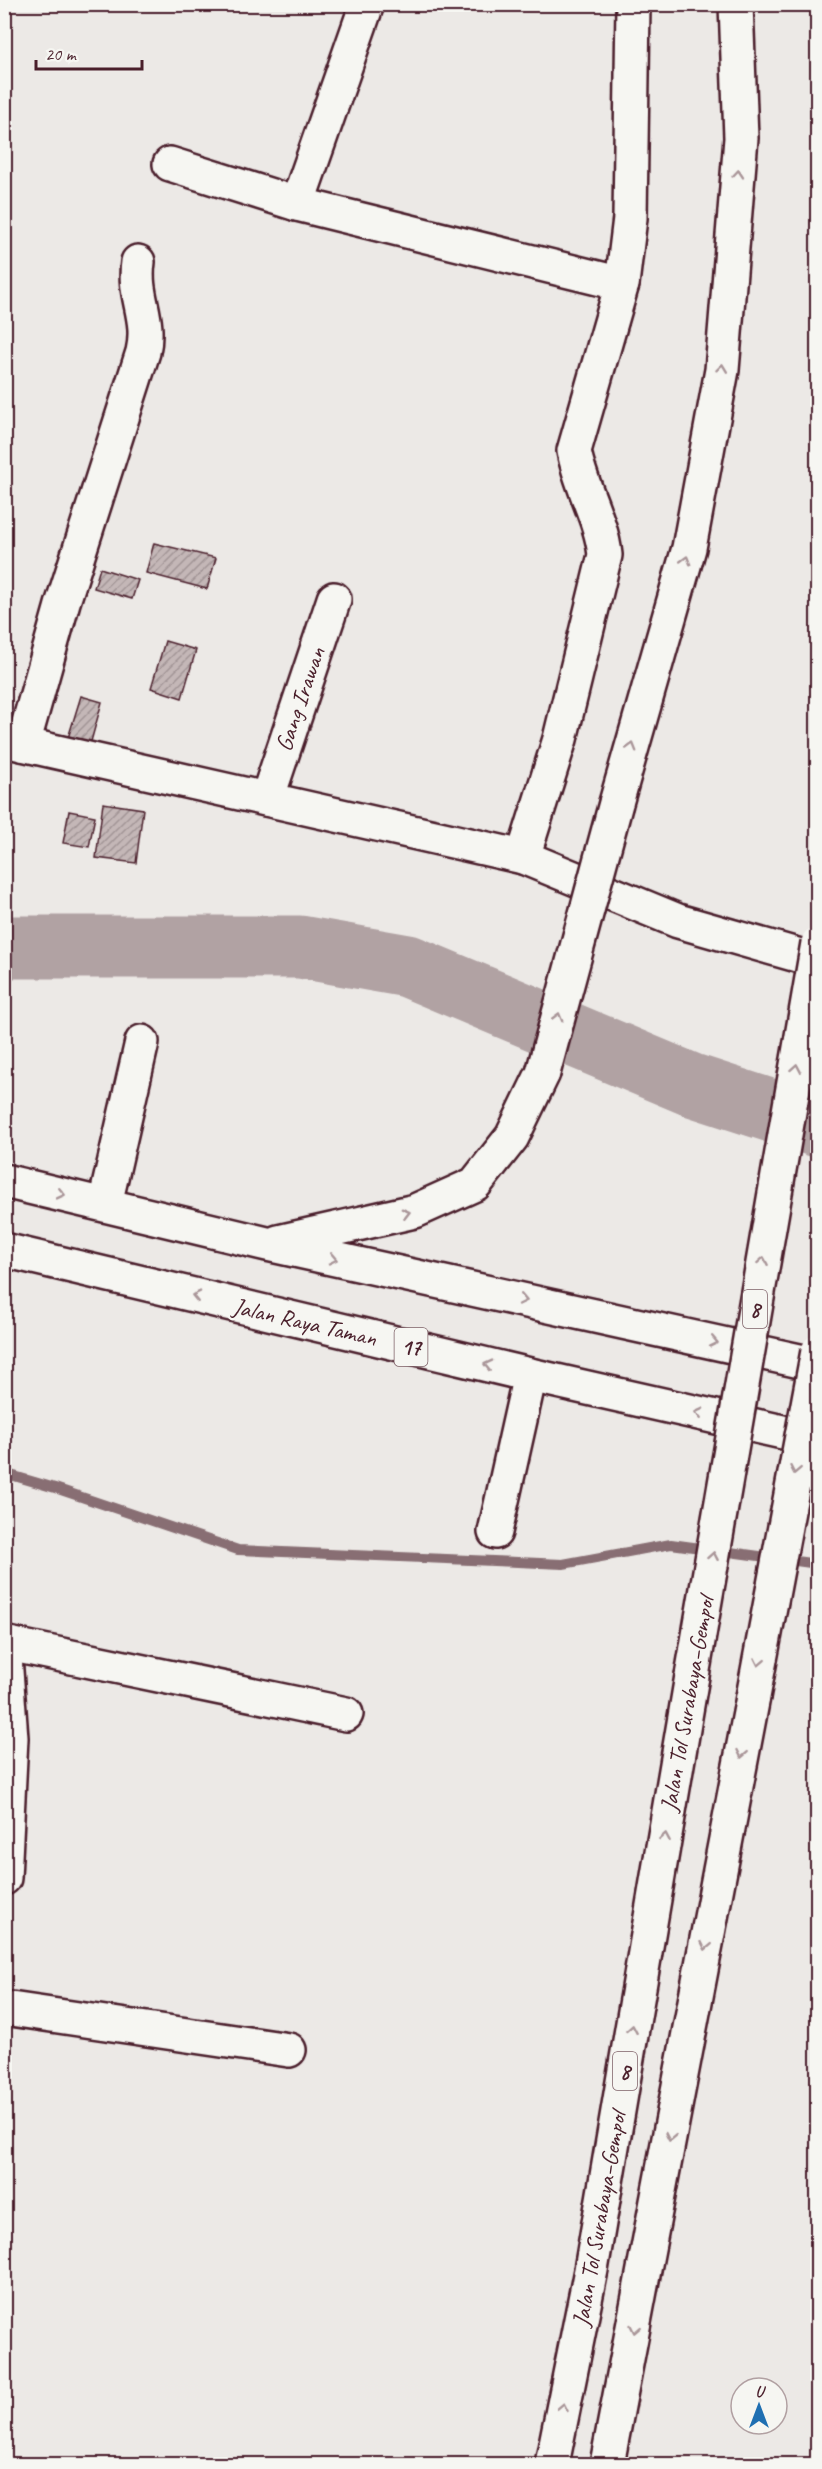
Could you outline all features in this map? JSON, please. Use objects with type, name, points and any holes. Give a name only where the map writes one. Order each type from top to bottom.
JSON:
[{"type":"main road","points":[[297,204],[367,4]]},
{"type":"main road","points":[[523,857],[560,739],[605,555],[603,533],[580,479],[574,451],[622,284],[630,218],[633,4]]},
{"type":"main road","points":[[267,1244],[415,1211],[475,1184],[512,1137],[543,1073],[616,803],[689,548],[722,370],[741,138],[736,4]]},
{"type":"main road","points":[[170,164],[297,204],[622,284]]},
{"type":"main road","points":[[138,262],[136,279],[148,334],[63,602],[14,742],[523,857],[678,921],[818,961]]},
{"type":"main road","name":"Gang Irawan","points":[[267,799],[334,600]]},
{"type":"main road","name":"Jalan Tol Surabaya–Gempol","points":[[552,2464],[591,2270],[818,943]]},
{"type":"main road","points":[[105,1204],[142,1042]]},
{"type":"main road","points":[[4,1180],[267,1244],[818,1365]]},
{"type":"main road","name":"Jalan Raya Taman","points":[[4,1250],[530,1375],[818,1440]]},
{"type":"main road","points":[[607,2464],[818,1351]]},
{"type":"main road","points":[[495,1532],[530,1375]]},
{"type":"main road","points":[[5,1857],[11,1738],[4,1643],[346,1714]]},
{"type":"main road","points":[[4,2008],[290,2050]]},
{"type":"building","points":[[154,543],[216,558],[207,589],[146,573]]},
{"type":"building","points":[[100,568],[138,580],[132,599],[94,588]]},
{"type":"building","points":[[165,641],[196,650],[182,698],[151,688]]},
{"type":"building","points":[[81,696],[102,702],[90,745],[68,738]]},
{"type":"building","points":[[103,803],[143,809],[136,863],[96,858]]},
{"type":"building","points":[[69,811],[95,816],[89,847],[63,843]]},
{"type":"waterway","points":[[4,947],[300,947],[408,966],[692,1085],[818,1126]]},
{"type":"waterway","points":[[4,1473],[238,1550],[563,1564],[671,1544],[818,1564]]}]
